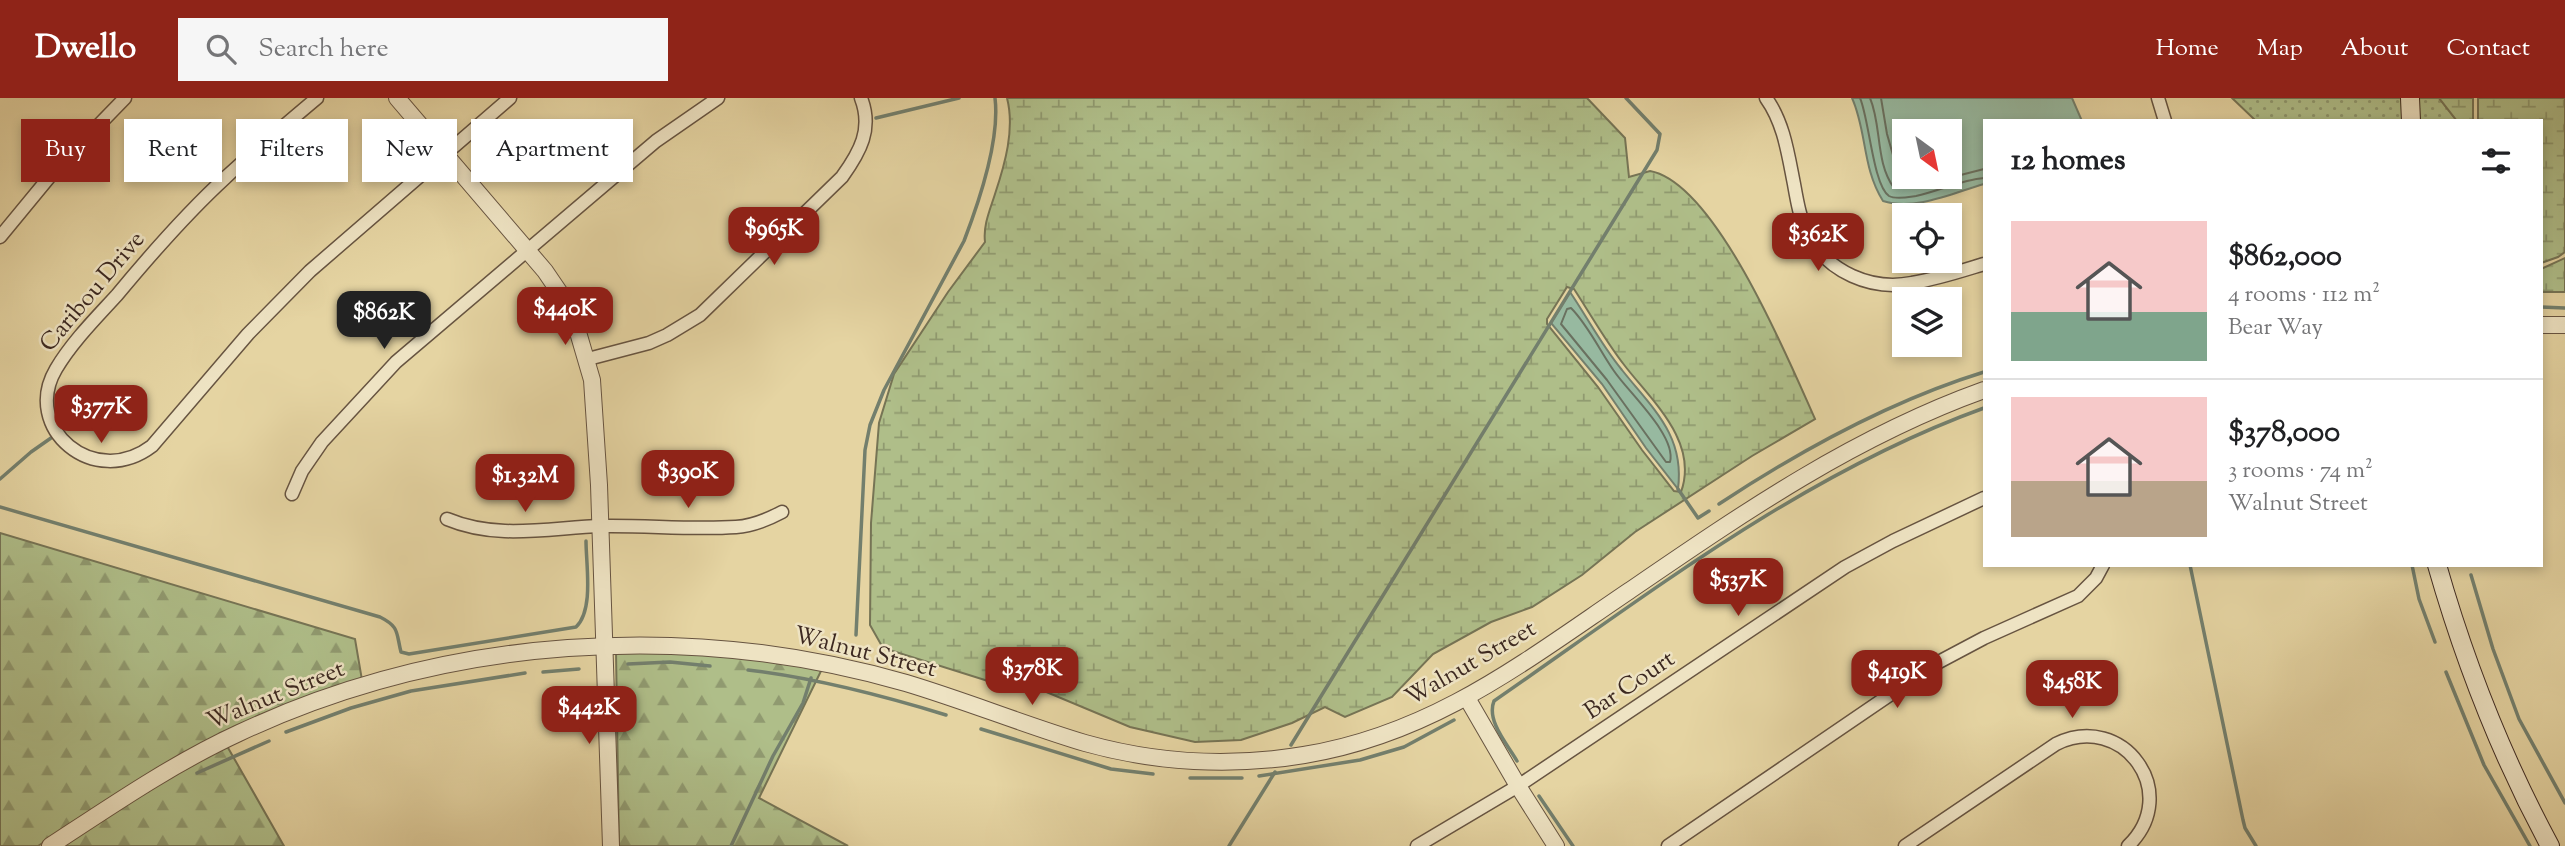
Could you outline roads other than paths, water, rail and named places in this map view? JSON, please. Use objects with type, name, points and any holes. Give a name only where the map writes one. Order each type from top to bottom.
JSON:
[{"type":"main road","points":[[2410,98],[2411,119]]},
{"type":"main road","points":[[2438,567],[2471,671],[2510,765],[2550,846]]},
{"type":"street","points":[[0,237],[56,169],[125,98]]},
{"type":"street","name":"Caribou Drive","points":[[317,98],[224,178],[172,230],[56,369],[49,388],[52,419],[61,438],[76,452],[93,460],[116,462],[139,455],[152,446],[278,302],[413,182]]},
{"type":"street","points":[[397,98],[415,119]]},
{"type":"street","name":"Caribou Drive","points":[[457,144],[510,98]]},
{"type":"street","points":[[292,494],[302,471],[322,442],[396,362],[656,141],[718,98]]},
{"type":"street","points":[[588,359],[649,343],[667,335],[715,302],[848,167],[865,135],[867,120],[861,98]]},
{"type":"street","points":[[1766,98],[1783,134],[1801,217],[1809,236],[1830,262],[1856,278],[1889,285],[1910,284],[1983,264]]},
{"type":"street","points":[[2158,98],[2164,119]]},
{"type":"street","points":[[457,168],[527,250],[562,296],[588,359],[592,380],[600,526],[611,846]]},
{"type":"street","points":[[2543,325],[2565,325]]},
{"type":"street","name":"Walnut Street","points":[[50,846],[198,753],[251,727],[327,697],[464,661],[604,646],[698,647],[751,651],[832,664],[911,685],[1091,744],[1181,760],[1253,761],[1324,752],[1406,728],[1467,698],[1779,489],[1857,445],[1939,407],[1983,390]]},
{"type":"street","name":"Bar Court","points":[[1417,846],[1517,786],[1814,586],[1893,541],[1983,498]]},
{"type":"street","points":[[446,519],[490,531],[600,526],[736,527],[765,520],[782,512]]},
{"type":"street","points":[[1668,846],[1935,664],[1984,638],[2078,596],[2096,578],[2102,567]]},
{"type":"street","points":[[1467,698],[1517,786],[1556,846]]},
{"type":"street","points":[[1905,846],[2056,744],[2071,737],[2087,736],[2117,744],[2136,759],[2147,779],[2150,794],[2149,813],[2139,834],[2128,846]]},
{"type":"water","points":[[1852,98],[2072,98],[2081,119],[1983,119],[1983,184],[1934,200],[1914,203],[1883,201],[1868,163]]},
{"type":"water","points":[[1570,292],[1608,351],[1664,424],[1676,453],[1678,489],[1602,384],[1551,323]]},
{"type":"waterway","points":[[876,118],[959,98]]},
{"type":"waterway","points":[[856,635],[865,450],[870,425],[884,390],[964,241],[982,189],[991,151],[996,114],[995,98]]},
{"type":"waterway","points":[[1291,745],[1657,150],[1660,134],[1626,98]]},
{"type":"waterway","points":[[2543,307],[2565,308]]},
{"type":"waterway","points":[[1719,504],[1814,446],[1880,412],[1983,372]]},
{"type":"waterway","points":[[1517,761],[1495,725],[1492,709],[1494,701],[1670,578],[1791,501],[1853,466],[1983,408]]},
{"type":"waterway","points":[[0,479],[51,438]]},
{"type":"waterway","points":[[1678,489],[1698,518],[1709,511]]},
{"type":"waterway","points":[[0,507],[380,617],[394,627],[401,652],[409,654],[576,627],[582,619],[587,599],[586,541]]},
{"type":"waterway","points":[[2190,567],[2243,820],[2256,846]]},
{"type":"waterway","points":[[2412,567],[2419,599],[2435,642]]},
{"type":"waterway","points":[[2471,575],[2493,649],[2519,719],[2565,803]]},
{"type":"waterway","points":[[628,664],[670,662],[710,666]]},
{"type":"waterway","points":[[543,672],[579,669]]},
{"type":"waterway","points":[[748,670],[848,688],[946,715]]},
{"type":"waterway","points":[[2446,672],[2484,765],[2530,846]]},
{"type":"waterway","points":[[286,732],[351,708],[411,691],[525,673]]},
{"type":"waterway","points":[[731,846],[773,756],[803,703],[811,678]]},
{"type":"waterway","points":[[1259,776],[1360,760],[1404,747],[1454,720]]},
{"type":"waterway","points":[[981,729],[1111,769],[1153,774]]},
{"type":"waterway","points":[[197,773],[269,741]]},
{"type":"waterway","points":[[1229,846],[1275,772]]},
{"type":"waterway","points":[[1190,778],[1242,778]]},
{"type":"waterway","points":[[1539,796],[1573,846]]}]
